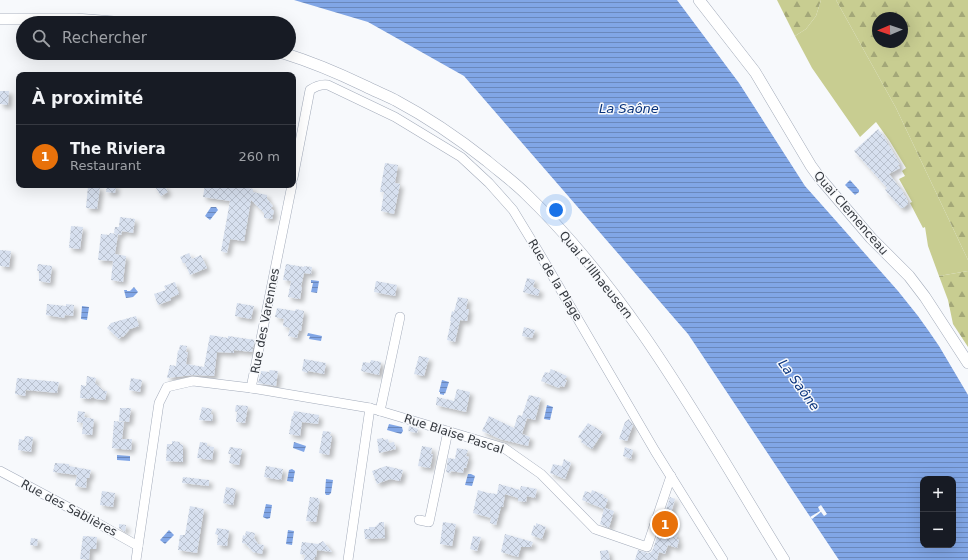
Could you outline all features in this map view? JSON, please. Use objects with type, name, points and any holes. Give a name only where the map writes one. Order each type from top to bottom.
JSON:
[{"type":"main road","name":"Quai Clemenceau","points":[[699,0],[756,72],[811,166],[819,177],[871,238],[904,270],[913,281],[968,363]]},
{"type":"main road","points":[[0,19],[16,19]]},
{"type":"main road","name":"Quai d'Illhaeusern","points":[[296,57],[333,71],[395,100],[451,134],[505,175],[526,194],[567,237],[617,297],[691,408],[784,560]]},
{"type":"street","name":"Rue de la Plage","points":[[296,162],[310,90],[317,86],[328,85],[395,117],[461,157],[513,210],[648,438],[724,560]]},
{"type":"street","name":"Rue des Varennes","points":[[136,560],[159,403],[168,387],[193,381],[251,388],[291,188]]},
{"type":"street","points":[[380,411],[400,317]]},
{"type":"street","name":"Rue Blaise Pascal","points":[[251,388],[370,408],[504,448],[541,474],[596,529],[647,547],[671,476]]},
{"type":"street","points":[[348,560],[370,408]]},
{"type":"street","points":[[420,520],[429,522],[448,431]]},
{"type":"street","name":"Rue des Sablières","points":[[0,471],[138,546]]},
{"type":"green space","points":[[777,0],[821,0],[816,16],[806,29],[795,36]]},
{"type":"green space","points":[[821,0],[836,0],[896,108],[968,260],[968,271],[939,276],[928,246],[925,227],[923,228],[910,203],[912,202],[899,179],[905,176],[902,171],[906,168],[889,140],[876,122],[860,137],[812,68],[795,36],[806,29],[816,16]]},
{"type":"green space","points":[[836,0],[968,0],[968,260],[896,108]]},
{"type":"green space","points":[[968,271],[968,347],[953,324],[948,300],[939,276]]},
{"type":"water","name":"La Saône","points":[[294,0],[677,0],[739,83],[805,186],[898,291],[918,316],[939,346],[968,395],[968,560],[839,560],[688,334],[464,76],[368,22]]},
{"type":"water","points":[[850,180],[859,190],[859,192],[855,195],[845,185]]},
{"type":"water","points":[[211,207],[216,207],[218,210],[210,220],[205,216]]},
{"type":"water","points":[[311,280],[319,281],[317,293],[311,292],[313,283],[311,283]]},
{"type":"water","points":[[134,287],[138,292],[133,297],[126,298],[124,290],[130,291]]},
{"type":"water","points":[[82,306],[89,307],[87,320],[81,319]]},
{"type":"water","points":[[308,333],[322,336],[321,341],[309,339],[310,336],[307,336]]},
{"type":"water","points":[[442,380],[449,382],[444,395],[440,394],[439,392]]},
{"type":"water","points":[[547,405],[553,407],[550,420],[544,419]]},
{"type":"water","points":[[389,424],[402,427],[403,431],[401,434],[387,430]]},
{"type":"water","points":[[294,442],[306,446],[304,452],[293,448]]},
{"type":"water","points":[[117,455],[130,456],[130,461],[117,460]]},
{"type":"water","points":[[292,469],[295,471],[293,482],[287,481],[289,470]]},
{"type":"water","points":[[468,474],[475,476],[472,486],[465,485]]},
{"type":"water","points":[[326,479],[333,480],[331,493],[329,495],[326,495],[325,493]]},
{"type":"water","points":[[266,504],[272,505],[270,518],[267,519],[263,517]]},
{"type":"water","points":[[169,530],[174,535],[165,544],[160,540]]},
{"type":"water","points":[[288,530],[294,531],[292,545],[286,544]]},
{"type":"pier","points":[[821,505],[827,514],[824,516],[821,512],[812,519],[810,517],[820,511],[818,507]]},
{"type":"building","points":[[0,91],[9,91],[8,105],[0,104]]},
{"type":"building","points":[[878,129],[900,164],[898,165],[900,168],[889,174],[907,198],[908,204],[903,208],[901,208],[885,190],[887,188],[854,151]]},
{"type":"building","points":[[385,163],[398,165],[395,183],[400,184],[394,214],[381,211],[384,192],[380,192]]},
{"type":"building","points":[[88,188],[100,188],[97,209],[86,208]]},
{"type":"building","points":[[107,188],[116,188],[115,193],[106,192]]},
{"type":"building","points":[[156,188],[166,188],[168,192],[161,196]]},
{"type":"building","points":[[204,188],[253,189],[253,192],[267,195],[267,199],[273,206],[271,208],[274,211],[272,219],[264,218],[264,213],[251,200],[244,241],[230,239],[227,253],[221,251],[230,201],[203,197]]},
{"type":"building","points":[[120,217],[135,219],[133,233],[122,231],[121,235],[118,234],[115,254],[126,256],[123,282],[111,280],[113,261],[98,260],[101,234],[117,234],[114,233],[115,227],[119,227]]},
{"type":"building","points":[[71,226],[83,227],[80,249],[69,248]]},
{"type":"building","points":[[0,250],[11,251],[9,267],[0,266]]},
{"type":"building","points":[[189,253],[192,259],[201,255],[207,268],[190,275],[185,263],[183,263],[180,257]]},
{"type":"building","points":[[38,264],[52,266],[50,283],[39,281],[39,271],[37,271]]},
{"type":"building","points":[[286,264],[312,267],[311,274],[304,273],[300,299],[288,297],[291,281],[283,280]]},
{"type":"building","points":[[527,278],[535,280],[533,287],[540,290],[538,296],[523,292]]},
{"type":"building","points":[[376,281],[397,285],[395,296],[374,292]]},
{"type":"building","points":[[175,282],[179,294],[170,298],[171,300],[158,305],[154,294],[166,290],[164,286]]},
{"type":"building","points":[[458,297],[468,299],[466,309],[469,309],[467,321],[460,320],[455,342],[447,340],[452,311],[454,312]]},
{"type":"building","points":[[237,303],[254,306],[251,319],[235,316]]},
{"type":"building","points":[[47,304],[66,306],[66,304],[74,305],[73,316],[65,315],[64,318],[46,315]]},
{"type":"building","points":[[277,308],[304,311],[301,331],[299,330],[297,338],[288,336],[290,328],[283,326],[284,319],[275,317]]},
{"type":"building","points":[[136,316],[139,326],[130,329],[123,337],[122,336],[119,339],[107,328],[111,323]]},
{"type":"building","points":[[524,327],[535,330],[532,338],[522,336]]},
{"type":"building","points":[[210,335],[255,340],[252,352],[234,350],[234,353],[217,352],[214,376],[193,375],[167,378],[170,365],[176,366],[180,345],[187,346],[186,352],[188,352],[186,364],[204,367]]},
{"type":"building","points":[[419,356],[429,358],[424,376],[414,374]]},
{"type":"building","points":[[304,359],[326,363],[324,374],[302,371]]},
{"type":"building","points":[[371,360],[381,362],[379,375],[361,371],[363,362],[370,363]]},
{"type":"building","points":[[551,369],[567,376],[564,387],[560,386],[559,388],[541,381],[545,372],[549,373]]},
{"type":"building","points":[[270,370],[278,371],[276,386],[258,383],[261,371],[269,372]]},
{"type":"building","points":[[87,376],[96,378],[95,383],[104,391],[107,391],[105,400],[92,397],[90,399],[80,398],[81,385],[86,386]]},
{"type":"building","points":[[17,378],[59,382],[57,393],[26,390],[25,396],[15,394]]},
{"type":"building","points":[[131,378],[142,380],[140,392],[129,390]]},
{"type":"building","points":[[457,389],[470,392],[466,412],[436,405],[437,397],[454,401]]},
{"type":"building","points":[[529,395],[541,398],[535,420],[527,418],[522,434],[530,437],[528,446],[500,439],[482,431],[489,416],[514,428],[518,415],[522,416]]},
{"type":"building","points":[[236,405],[248,406],[245,423],[236,422]]},
{"type":"building","points":[[202,407],[212,409],[212,421],[199,420]]},
{"type":"building","points":[[120,408],[131,408],[129,422],[119,421]]},
{"type":"building","points":[[78,411],[85,412],[84,417],[94,419],[92,435],[82,434],[83,423],[77,422]]},
{"type":"building","points":[[294,411],[319,415],[318,424],[302,422],[300,436],[289,434]]},
{"type":"building","points":[[629,419],[633,425],[627,441],[619,439],[625,422]]},
{"type":"building","points":[[114,421],[124,422],[122,439],[132,439],[131,450],[112,448]]},
{"type":"building","points":[[588,423],[603,432],[592,449],[581,442],[582,440],[578,437]]},
{"type":"building","points":[[409,426],[418,429],[417,433],[408,431]]},
{"type":"building","points":[[323,431],[331,432],[330,436],[332,436],[329,455],[319,453]]},
{"type":"building","points":[[25,436],[33,437],[31,452],[18,450],[19,439],[24,440]]},
{"type":"building","points":[[383,438],[384,440],[388,439],[389,443],[394,442],[396,449],[379,453],[377,439]]},
{"type":"building","points":[[172,441],[180,442],[180,444],[183,445],[183,462],[166,461],[167,444],[172,444]]},
{"type":"building","points":[[200,442],[207,443],[207,446],[214,447],[212,460],[197,458]]},
{"type":"building","points":[[422,446],[432,448],[431,454],[433,454],[430,468],[418,466]]},
{"type":"building","points":[[230,447],[242,449],[239,465],[229,463],[231,454],[228,454]]},
{"type":"building","points":[[625,447],[633,450],[631,459],[623,456]]},
{"type":"building","points":[[457,448],[468,450],[466,456],[469,457],[466,468],[464,468],[463,473],[451,471],[450,473],[446,472],[448,458],[455,459]]},
{"type":"building","points":[[564,459],[571,463],[565,479],[550,473],[553,464],[562,466]]},
{"type":"building","points":[[55,463],[69,464],[69,466],[91,470],[89,478],[87,478],[86,488],[75,486],[77,475],[53,472]]},
{"type":"building","points":[[266,466],[283,469],[281,480],[264,477]]},
{"type":"building","points":[[386,466],[403,470],[400,481],[390,479],[377,484],[372,471]]},
{"type":"building","points":[[183,477],[209,480],[209,486],[182,483]]},
{"type":"building","points":[[499,484],[520,490],[521,486],[537,489],[535,498],[527,496],[526,502],[518,501],[518,498],[505,494],[503,507],[501,507],[496,525],[490,523],[491,518],[473,513],[478,490],[497,494]]},
{"type":"building","points":[[226,487],[236,489],[233,505],[223,503]]},
{"type":"building","points":[[592,490],[604,495],[603,497],[608,499],[605,508],[614,511],[609,528],[600,524],[604,509],[582,500],[585,491],[591,493]]},
{"type":"building","points":[[102,491],[115,493],[113,507],[100,505]]},
{"type":"building","points":[[310,497],[318,498],[320,503],[316,522],[306,521]]},
{"type":"building","points":[[670,497],[675,499],[668,523],[674,525],[672,532],[678,534],[676,539],[679,540],[677,548],[668,545],[665,554],[659,552],[657,560],[635,560],[638,550],[648,553],[653,549]]},
{"type":"building","points":[[190,506],[204,509],[197,553],[178,550],[180,535],[185,535]]},
{"type":"building","points":[[380,522],[384,522],[385,538],[365,539],[364,529],[375,527]]},
{"type":"building","points":[[443,522],[456,524],[452,546],[440,544]]},
{"type":"building","points":[[536,523],[546,527],[542,539],[531,535]]},
{"type":"building","points":[[119,524],[126,525],[125,532],[119,528]]},
{"type":"building","points":[[217,528],[229,530],[227,546],[217,545],[218,535],[215,534]]},
{"type":"building","points":[[246,531],[255,533],[254,538],[258,544],[264,545],[262,554],[253,552],[246,544],[242,543],[243,535],[245,536]]},
{"type":"building","points":[[505,534],[533,542],[531,547],[521,547],[518,557],[501,552]]},
{"type":"building","points":[[83,536],[97,537],[96,549],[90,549],[89,560],[80,559]]},
{"type":"building","points":[[473,536],[481,537],[477,551],[470,549]]},
{"type":"building","points":[[31,538],[38,539],[37,546],[30,545]]},
{"type":"building","points":[[323,541],[332,552],[317,550],[314,560],[304,560],[305,555],[300,554],[302,542],[318,544]]},
{"type":"building","points":[[608,550],[610,560],[601,560],[600,551]]},
{"type":"place","name":"The Riviera","points":[[665,524]]}]
